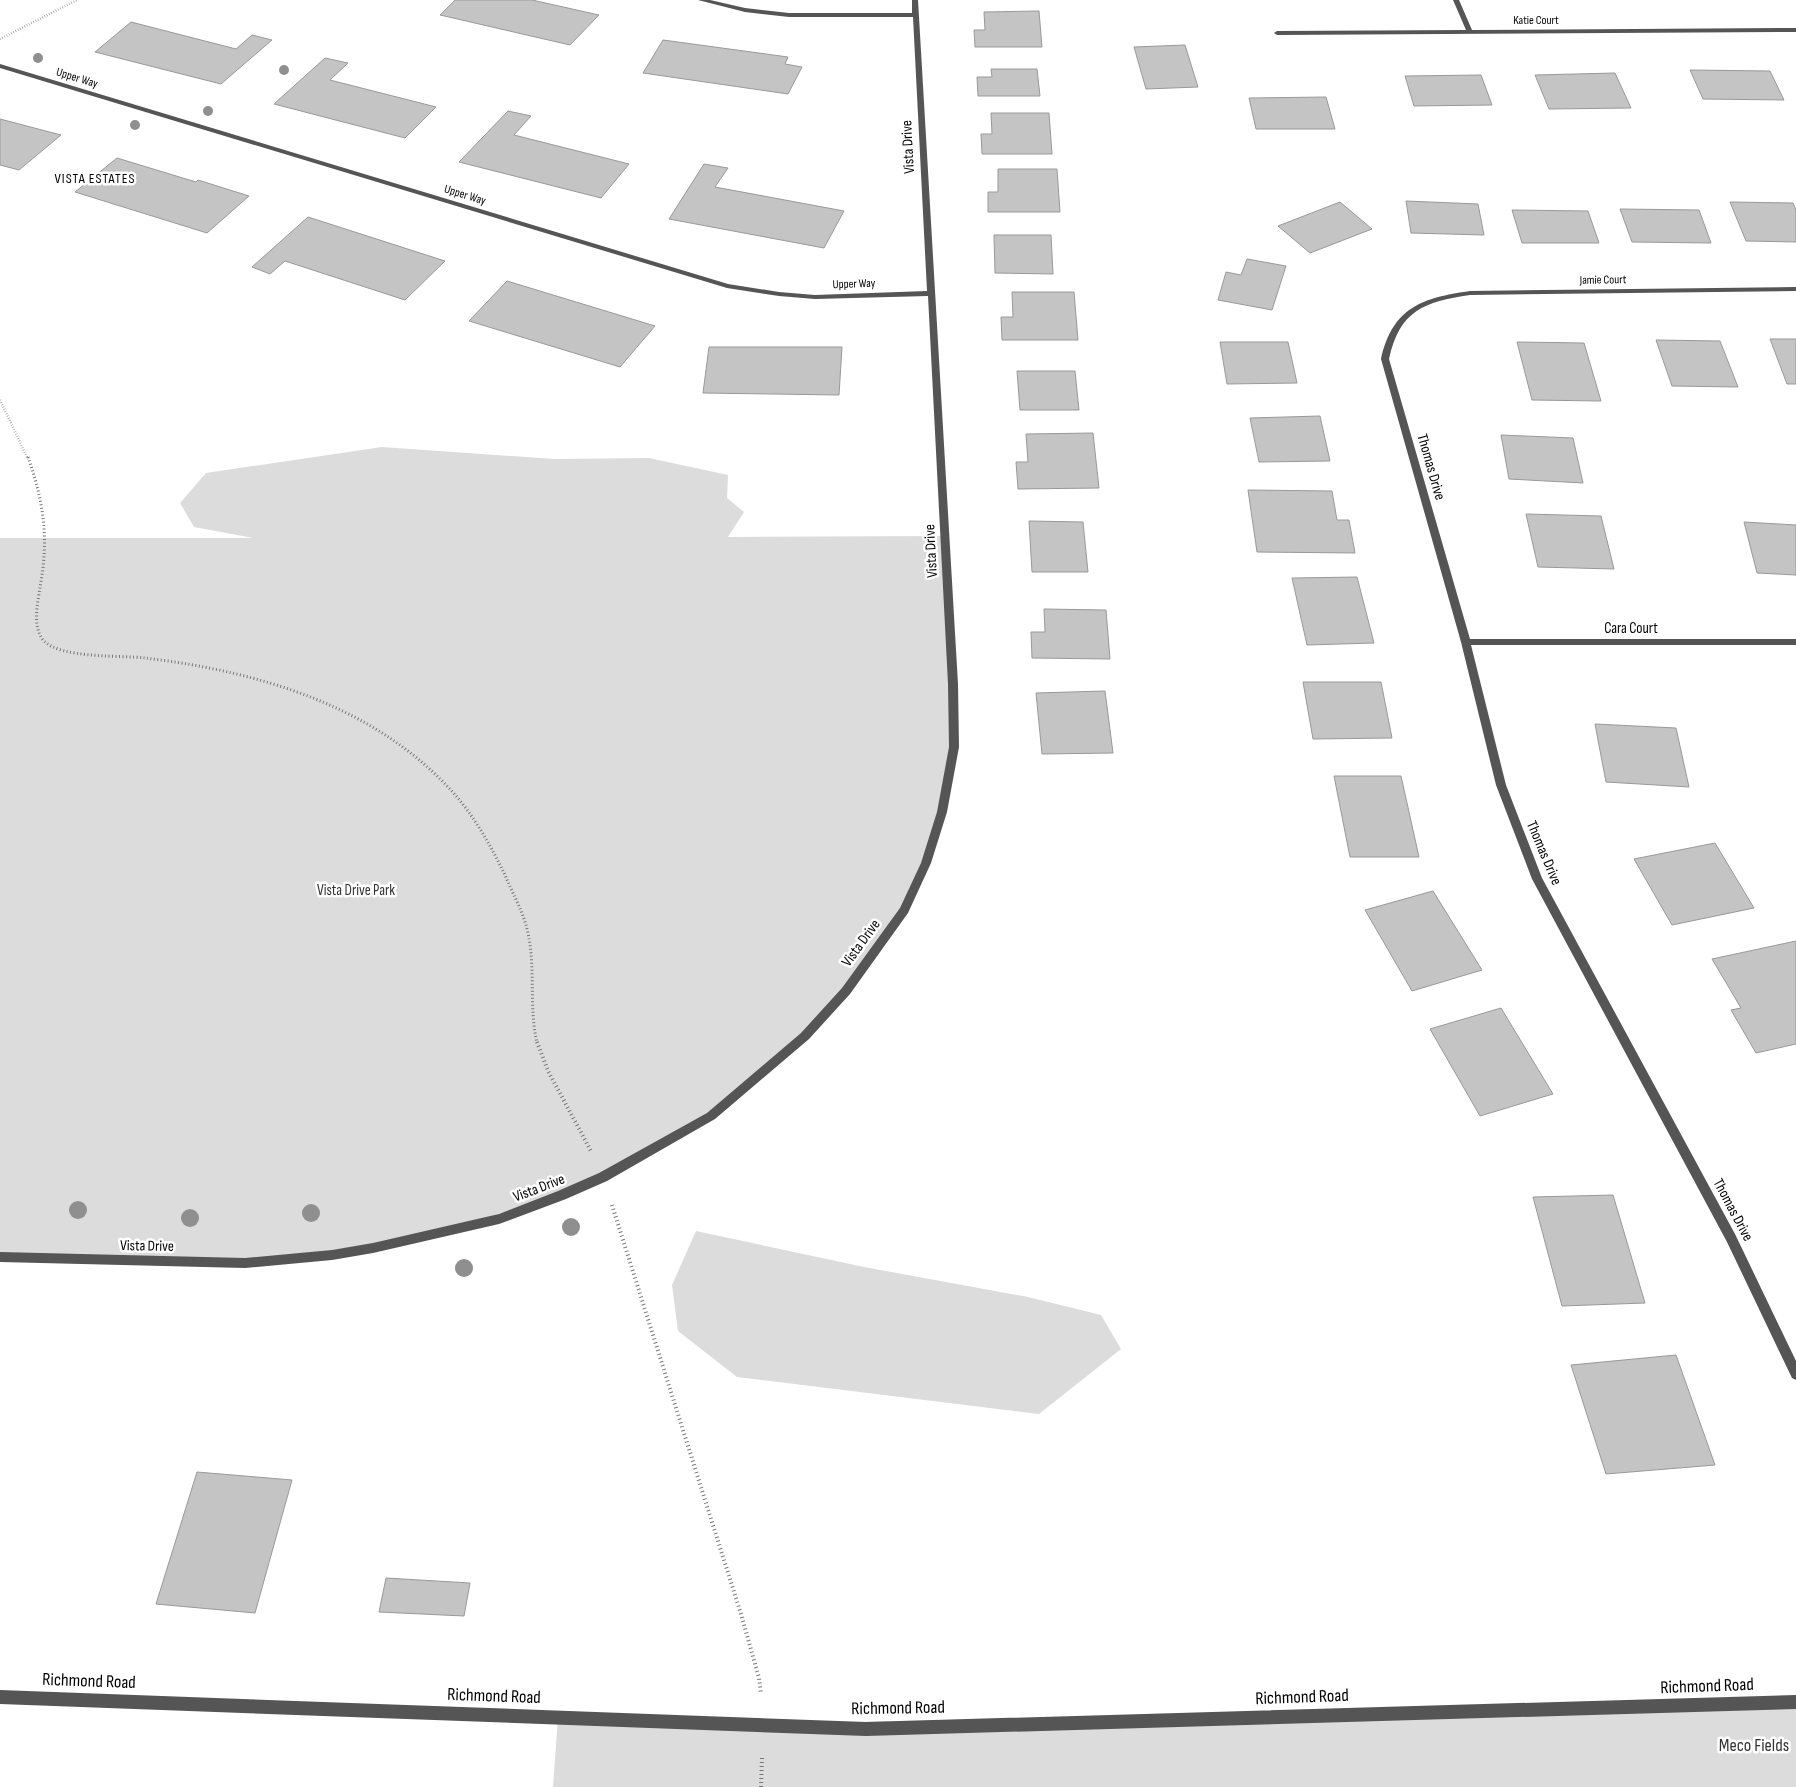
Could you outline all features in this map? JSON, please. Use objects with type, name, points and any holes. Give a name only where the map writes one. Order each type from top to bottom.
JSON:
[{"type":"street","points":[[701,0],[745,10],[789,15],[916,15]]},
{"type":"street","name":"Vista Drive","points":[[0,1257],[244,1263],[332,1255],[499,1219],[562,1196],[603,1177],[711,1116],[805,1036],[846,991],[904,910],[926,863],[942,812],[954,747],[954,684],[915,0]]},
{"type":"street","points":[[1456,0],[1470,32]]},
{"type":"street","name":"Katie Court","points":[[1277,33],[1796,30]]},
{"type":"street","name":"Upper Way","points":[[0,66],[727,286],[815,297],[932,293]]},
{"type":"street","name":"Jamie Court","points":[[1413,308],[1440,297],[1470,292],[1796,288]]},
{"type":"street","name":"Thomas Drive","points":[[1413,308],[1392,334],[1385,360],[1466,642],[1501,786],[1537,879],[1731,1238],[1796,1374]]},
{"type":"street","name":"Cara Court","points":[[1466,642],[1796,642]]},
{"type":"street","name":"Richmond Road","points":[[0,1697],[866,1729],[1796,1702]]},
{"type":"path","points":[[0,39],[77,0]]},
{"type":"path","points":[[0,400],[16,426],[29,459],[38,486],[45,524],[44,565],[36,620],[38,630],[44,641],[56,648],[73,652],[130,656],[216,668],[296,690],[367,724],[398,744],[450,789],[462,803],[494,852],[522,914],[529,939],[532,973],[532,1014],[537,1043],[548,1072],[586,1139],[603,1177],[741,1614],[759,1678],[764,1724],[761,1787]]},
{"type":"green space","name":"Vista Drive Park","points":[[382,447],[555,459],[649,458],[728,475],[727,498],[744,512],[728,537],[945,536],[954,747],[942,812],[904,910],[805,1036],[711,1116],[562,1195],[421,1237],[244,1263],[0,1257],[0,538],[253,538],[194,527],[180,503],[206,473]]},
{"type":"green space","points":[[696,1231],[864,1267],[1028,1297],[1101,1315],[1121,1349],[1039,1414],[737,1377],[678,1331],[672,1285]]},
{"type":"green space","name":"Meco Fields","points":[[1796,1702],[1796,1787],[553,1787],[558,1717],[764,1724]]},
{"type":"building","points":[[455,0],[532,0],[599,15],[570,45],[440,15]]},
{"type":"building","points":[[1039,11],[1042,47],[975,47],[974,30],[985,30],[984,12]]},
{"type":"building","points":[[131,22],[236,49],[252,35],[272,40],[221,84],[95,52]]},
{"type":"building","points":[[663,40],[788,57],[785,64],[802,67],[788,94],[643,73]]},
{"type":"building","points":[[1185,45],[1198,87],[1146,89],[1134,47]]},
{"type":"building","points":[[325,58],[348,63],[330,80],[436,107],[405,138],[274,104]]},
{"type":"building","points":[[991,69],[1037,69],[1040,96],[978,96],[977,77],[992,77]]},
{"type":"building","points":[[1690,70],[1770,71],[1784,100],[1703,99]]},
{"type":"building","points":[[1615,73],[1631,108],[1549,109],[1535,75]]},
{"type":"building","points":[[1481,75],[1492,105],[1414,106],[1405,76]]},
{"type":"building","points":[[1326,97],[1335,129],[1256,129],[1249,98]]},
{"type":"building","points":[[508,111],[531,116],[514,135],[629,164],[601,198],[459,162]]},
{"type":"building","points":[[991,113],[1049,113],[1052,154],[982,154],[981,134],[992,134]]},
{"type":"building","points":[[0,119],[61,135],[19,170],[0,165]]},
{"type":"building","points":[[117,158],[249,196],[207,233],[75,192]]},
{"type":"building","points":[[704,164],[728,168],[715,187],[844,211],[824,248],[669,219]]},
{"type":"building","points":[[998,169],[1057,169],[1060,212],[988,212],[988,192],[998,192]]},
{"type":"building","points":[[1406,201],[1478,204],[1484,235],[1411,233]]},
{"type":"building","points":[[1340,202],[1372,229],[1310,253],[1278,226]]},
{"type":"building","points":[[1730,202],[1793,203],[1796,210],[1796,242],[1746,241]]},
{"type":"building","points":[[1620,209],[1699,210],[1711,243],[1632,242]]},
{"type":"building","points":[[1512,210],[1588,211],[1599,243],[1522,243]]},
{"type":"building","points":[[308,217],[445,261],[405,300],[285,261],[270,274],[252,267]]},
{"type":"building","points":[[994,235],[1051,235],[1053,274],[995,273]]},
{"type":"building","points":[[1247,259],[1286,266],[1272,310],[1218,300],[1226,272],[1241,275]]},
{"type":"building","points":[[507,281],[655,326],[620,367],[469,321]]},
{"type":"building","points":[[1012,292],[1074,292],[1078,340],[1002,340],[1001,317],[1013,317]]},
{"type":"building","points":[[1770,339],[1796,339],[1796,384],[1787,384]]},
{"type":"building","points":[[1656,340],[1720,341],[1738,387],[1672,386]]},
{"type":"building","points":[[1220,342],[1288,342],[1297,383],[1227,384]]},
{"type":"building","points":[[1517,342],[1584,343],[1601,401],[1532,400]]},
{"type":"building","points":[[709,347],[842,347],[839,395],[703,393]]},
{"type":"building","points":[[1017,371],[1075,371],[1079,410],[1020,410]]},
{"type":"building","points":[[1320,416],[1330,461],[1259,462],[1250,418]]},
{"type":"building","points":[[1093,433],[1099,488],[1018,489],[1016,462],[1028,462],[1026,434]]},
{"type":"building","points":[[1501,435],[1573,438],[1583,483],[1509,479]]},
{"type":"building","points":[[1248,490],[1332,491],[1337,520],[1349,520],[1355,553],[1257,552]]},
{"type":"building","points":[[1526,514],[1601,516],[1614,569],[1538,567]]},
{"type":"building","points":[[1029,521],[1083,522],[1088,572],[1032,572]]},
{"type":"building","points":[[1744,522],[1796,525],[1796,575],[1757,573]]},
{"type":"building","points":[[1357,577],[1374,643],[1307,645],[1292,578]]},
{"type":"building","points":[[1044,609],[1106,610],[1110,659],[1032,658],[1031,632],[1045,632]]},
{"type":"building","points":[[1303,682],[1381,682],[1392,738],[1313,739]]},
{"type":"building","points":[[1105,691],[1113,753],[1042,754],[1036,693]]},
{"type":"building","points":[[1595,724],[1676,728],[1689,787],[1606,782]]},
{"type":"building","points":[[1334,776],[1401,776],[1419,857],[1350,857]]},
{"type":"building","points":[[1715,843],[1754,908],[1672,925],[1634,859]]},
{"type":"building","points":[[1433,891],[1482,970],[1412,991],[1365,910]]},
{"type":"building","points":[[1796,941],[1796,1044],[1756,1053],[1731,1010],[1741,1008],[1712,959]]},
{"type":"building","points":[[1501,1008],[1553,1094],[1480,1116],[1430,1029]]},
{"type":"building","points":[[1613,1195],[1645,1303],[1562,1306],[1533,1197]]},
{"type":"building","points":[[1676,1355],[1715,1465],[1606,1474],[1571,1365]]},
{"type":"building","points":[[197,1472],[292,1480],[255,1613],[156,1604]]},
{"type":"building","points":[[386,1578],[470,1583],[464,1616],[379,1612]]},
{"type":"district","name":"VISTA ESTATES","points":[[95,178]]}]
